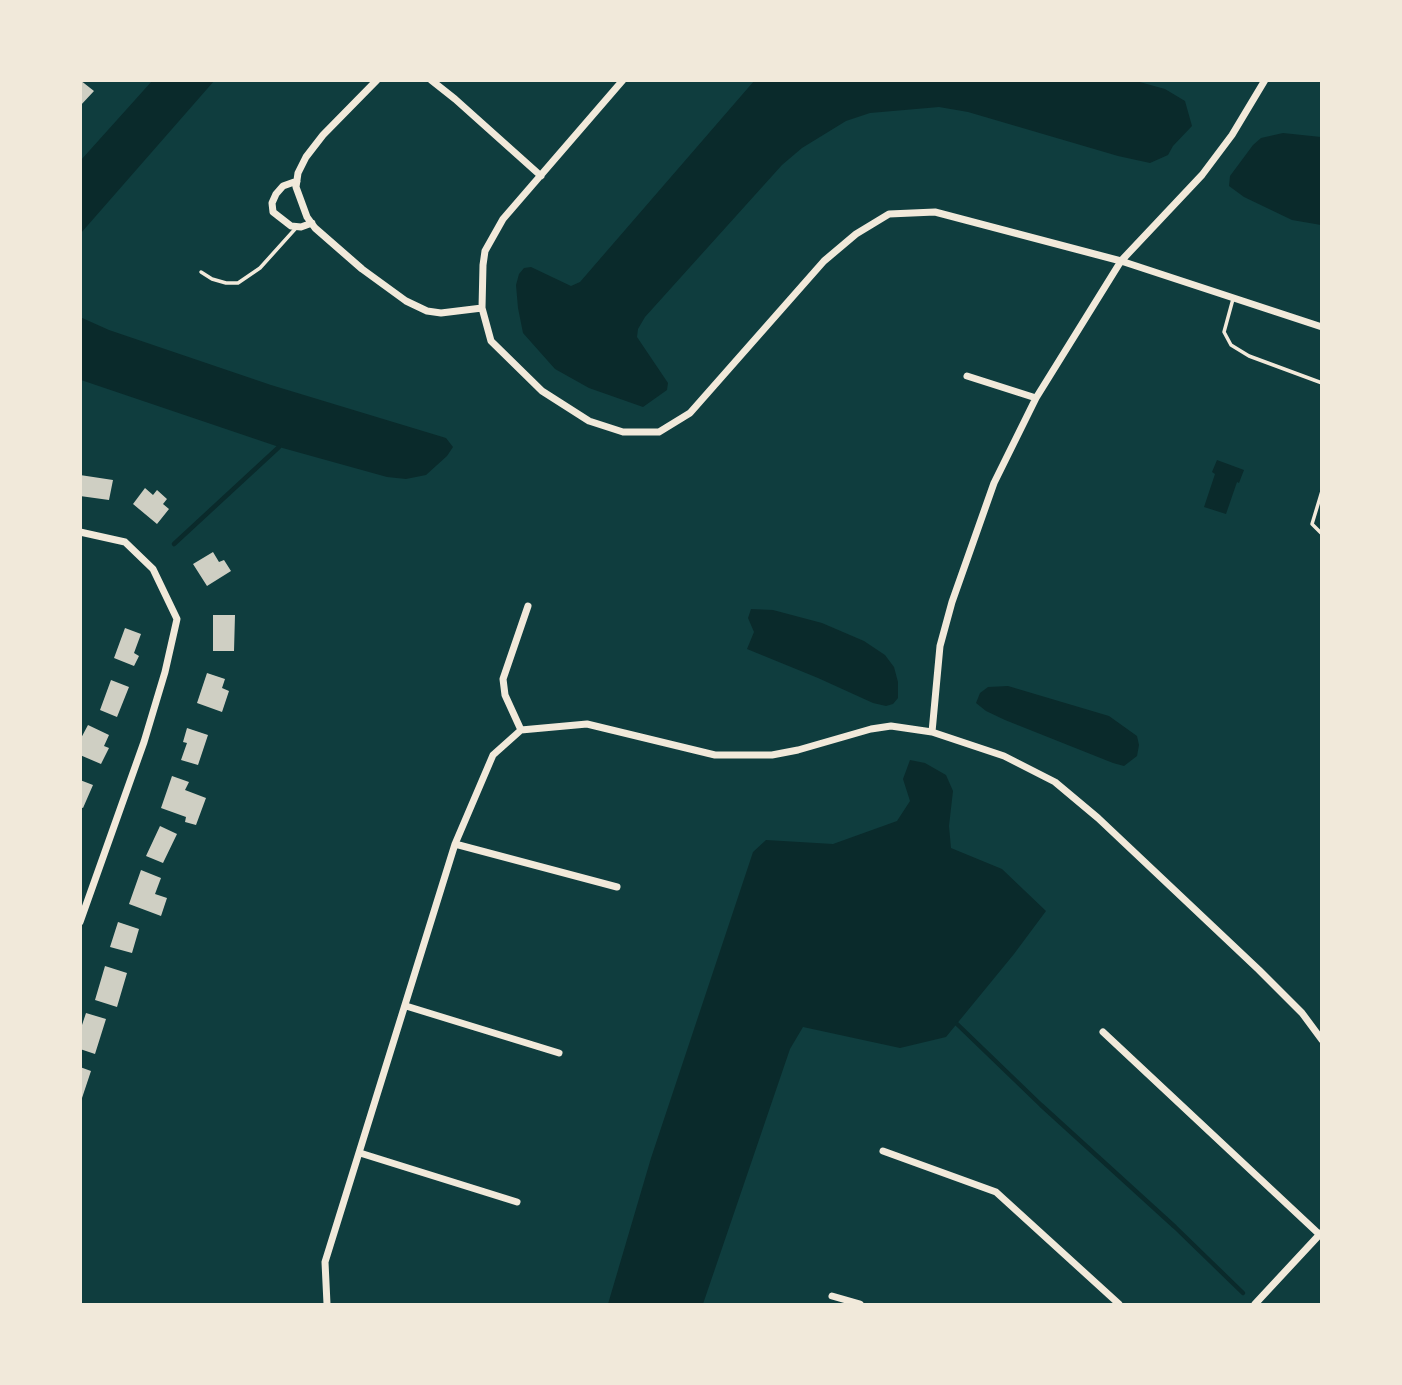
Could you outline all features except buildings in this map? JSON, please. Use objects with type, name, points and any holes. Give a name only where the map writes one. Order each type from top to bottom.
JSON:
[{"type":"street","points":[[377,80],[323,135],[306,157],[296,187],[301,202],[312,223],[362,269],[406,301],[427,311],[440,313],[482,308]]},
{"type":"street","points":[[623,80],[503,219],[485,251],[481,280],[482,308],[491,341],[542,391],[589,421],[623,432],[659,432],[690,413],[824,261],[856,234],[889,214],[935,212],[1121,261],[1321,327]]},
{"type":"street","points":[[932,732],[940,646],[951,602],[994,484],[1036,398],[1121,261],[1202,175],[1239,125],[1265,80]]},
{"type":"street","points":[[432,81],[541,176]]},
{"type":"street","points":[[297,181],[283,186],[272,203],[273,212],[290,226],[312,223]]},
{"type":"street","points":[[967,376],[1036,398]]},
{"type":"street","points":[[80,532],[125,542],[153,569],[177,618],[165,672],[144,742],[80,922]]},
{"type":"street","points":[[521,730],[505,695],[503,679],[528,606]]},
{"type":"street","points":[[327,1304],[326,1262],[455,844],[494,755],[521,730],[587,724],[715,755],[772,755],[891,726],[932,732],[1004,756],[1055,782],[1098,818],[1259,970],[1302,1013],[1321,1040]]},
{"type":"street","points":[[455,844],[617,887]]},
{"type":"street","points":[[406,1006],[559,1053]]},
{"type":"street","points":[[1103,1032],[1321,1234],[1255,1304]]},
{"type":"street","points":[[883,1151],[996,1192],[1119,1304]]},
{"type":"street","points":[[360,1153],[517,1202]]},
{"type":"street","points":[[832,1296],[860,1304]]},
{"type":"lane","points":[[201,272],[212,279],[238,283],[260,268],[297,227]]},
{"type":"lane","points":[[1233,299],[1224,332],[1231,345],[1249,356],[1321,383]]},
{"type":"lane","points":[[1321,491],[1312,524],[1321,534]]},
{"type":"water","points":[[152,81],[214,81],[81,233],[81,160]]},
{"type":"water","points":[[754,81],[1136,81],[1165,89],[1185,101],[1192,126],[1168,155],[1150,163],[968,112],[939,107],[870,113],[846,121],[802,148],[782,165],[645,317],[637,337],[668,383],[667,390],[643,407],[589,388],[555,369],[523,333],[516,285],[519,274],[524,268],[531,267],[571,286],[580,282]]},
{"type":"water","points":[[1283,133],[1321,137],[1321,225],[1292,220],[1244,197],[1229,186],[1230,176],[1253,145],[1261,138]]},
{"type":"water","points":[[80,317],[109,330],[271,385],[446,438],[453,447],[426,475],[406,479],[387,477],[279,447],[81,380]]},
{"type":"water","points":[[1217,460],[1244,470],[1226,514],[1204,507]]},
{"type":"water","points":[[751,609],[773,610],[822,623],[864,641],[885,655],[894,667],[898,698],[893,704],[886,706],[873,703],[747,649],[754,632],[748,618]]},
{"type":"water","points":[[1008,686],[1109,716],[1137,736],[1137,756],[1124,766],[1113,763],[1005,720],[976,703],[980,693],[988,687]]},
{"type":"water","points":[[910,760],[925,763],[946,775],[953,791],[949,826],[951,848],[1002,869],[1046,911],[946,1037],[900,1048],[803,1027],[790,1049],[703,1304],[608,1304],[651,1158],[753,852],[766,840],[833,844],[897,821],[910,801],[903,779]]},
{"type":"waterway","points":[[174,544],[279,447]]},
{"type":"waterway","points":[[957,1024],[1243,1293]]}]
